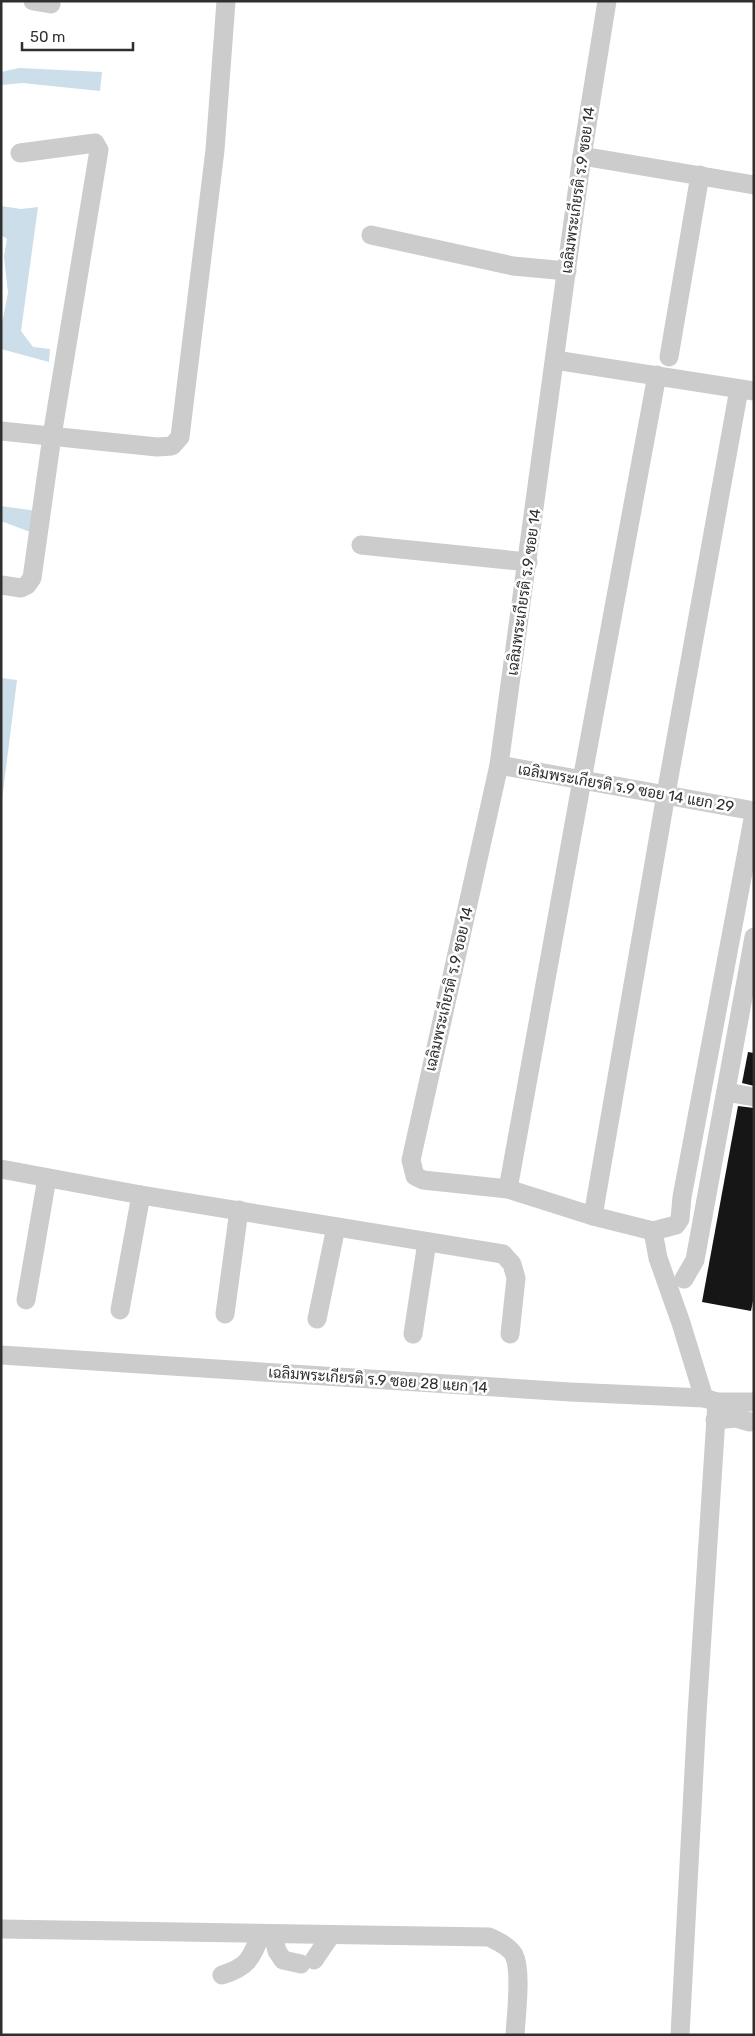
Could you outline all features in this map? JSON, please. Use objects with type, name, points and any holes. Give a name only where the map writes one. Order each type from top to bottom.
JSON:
[{"type":"street","points":[[1,431],[157,447],[172,446],[180,436],[215,150],[226,1]]},
{"type":"street","name":"เฉลิมพระเกียรติ ร.9 ซอย 14","points":[[508,1189],[423,1180],[415,1176],[411,1160],[499,765],[582,156],[607,1]]},
{"type":"street","points":[[1,585],[20,588],[27,585],[32,578],[52,436],[99,150],[95,143],[20,153]]},
{"type":"street","points":[[582,156],[754,185]]},
{"type":"street","points":[[669,357],[700,175]]},
{"type":"street","points":[[370,235],[513,266],[567,271]]},
{"type":"street","points":[[555,360],[746,390],[666,794],[593,1216]]},
{"type":"street","points":[[657,376],[508,1189],[593,1216],[653,1231],[676,1225],[680,1219],[682,1197],[754,812]]},
{"type":"street","points":[[361,545],[528,562]]},
{"type":"street","name":"เฉลิมพระเกียรติ ร.9 ซอย 14 แยก 29","points":[[499,765],[666,794],[754,812]]},
{"type":"street","points":[[684,1279],[695,1260],[754,937]]},
{"type":"street","points":[[726,1092],[754,1097]]},
{"type":"street","points":[[1,1169],[141,1196],[239,1210],[503,1254],[512,1264],[516,1278],[510,1334]]},
{"type":"street","points":[[26,1300],[47,1178]]},
{"type":"street","points":[[120,1310],[141,1196]]},
{"type":"street","points":[[224,1314],[239,1210]]},
{"type":"street","points":[[317,1319],[336,1227]]},
{"type":"street","points":[[653,1231],[658,1258],[712,1407],[680,2035]]},
{"type":"street","points":[[413,1334],[427,1242]]},
{"type":"street","name":"เฉลิมพระเกียรติ ร.9 ซอย 28 แยก 14","points":[[1,1355],[570,1392],[712,1407],[747,1401]]},
{"type":"street","points":[[747,1401],[752,1428]]},
{"type":"street","points":[[712,1407],[752,1428]]},
{"type":"street","points":[[1,1929],[488,1937],[501,1942],[514,1954],[516,1966],[515,2035]]},
{"type":"street","points":[[267,1934],[283,1960],[308,1962],[332,1935]]},
{"type":"street","points":[[222,1975],[238,1970],[248,1962],[267,1934]]},
{"type":"water","points":[[19,68],[102,72],[100,91],[22,83],[1,85],[1,72]]},
{"type":"water","points":[[1,206],[21,209],[38,207],[21,331],[33,347],[50,349],[49,362],[1,349],[1,328],[8,293],[4,256],[7,239],[1,235]]},
{"type":"water","points":[[1,506],[37,511],[30,532],[1,521]]},
{"type":"water","points":[[1,678],[17,680],[1,808]]},
{"type":"building","points":[[748,1052],[754,1053],[754,1086],[742,1083]]},
{"type":"building","points":[[738,1106],[754,1108],[754,1296],[751,1311],[702,1302]]}]
